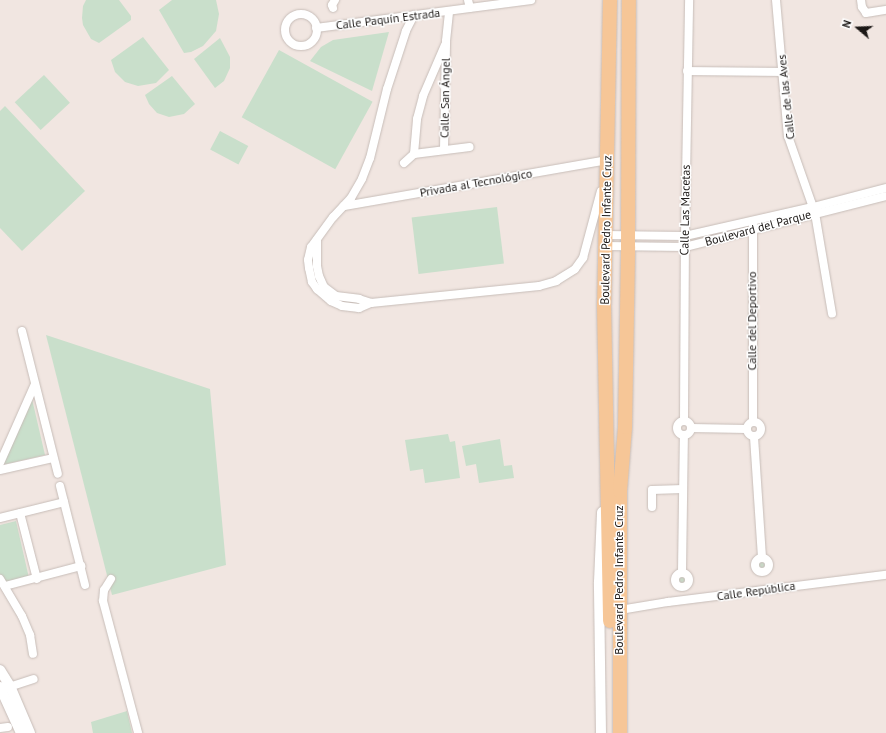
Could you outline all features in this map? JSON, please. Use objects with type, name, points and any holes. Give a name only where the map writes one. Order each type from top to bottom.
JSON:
[{"type":"highway","name":"Boulevard Pedro Infante Cruz","points":[[610,0],[604,352],[612,733]]},
{"type":"highway","name":"Boulevard Pedro Infante Cruz","points":[[620,733],[620,491],[625,427],[628,241],[629,0]]},
{"type":"street","name":"Calle Paquín Estrada","points":[[316,28],[449,11],[469,4],[531,0]]},
{"type":"street","name":"Calle Las Macetas","points":[[684,420],[689,0]]},
{"type":"street","name":"Calle de las Aves","points":[[776,0],[788,136],[814,210],[832,314]]},
{"type":"street","points":[[861,0],[862,7],[866,13],[886,10]]},
{"type":"street","name":"Calle San Ángel","points":[[446,41],[423,96],[417,119],[414,154],[444,149],[446,41],[449,11]]},
{"type":"street","points":[[414,15],[406,31],[387,89],[366,170],[357,188],[344,206],[325,227],[317,240],[317,266],[324,287],[336,296],[359,298],[371,303],[539,286],[556,281],[576,268],[583,258],[608,163]]},
{"type":"street","points":[[687,71],[782,72]]},
{"type":"street","points":[[444,149],[470,147]]},
{"type":"street","points":[[404,163],[414,154]]},
{"type":"street","name":"Privada al Tecnológico","points":[[344,206],[608,163]]},
{"type":"street","name":"Boulevard del Parque","points":[[605,241],[628,241],[685,247],[754,229],[886,188]]},
{"type":"street","name":"Boulevard del Parque","points":[[605,241],[628,241],[685,236],[752,220],[886,196]]},
{"type":"street","name":"Calle del Deportivo","points":[[752,220],[754,229],[753,422]]},
{"type":"street","points":[[22,331],[58,474]]},
{"type":"street","points":[[1,466],[35,384]]},
{"type":"street","points":[[684,435],[678,432],[676,428],[678,423],[684,420],[689,423],[691,428]]},
{"type":"street","points":[[753,422],[759,424],[762,430],[759,436],[754,437],[748,434],[747,429],[753,422]]},
{"type":"street","name":"Boulevard Pedro Infante Cruz","points":[[625,427],[627,733]]},
{"type":"street","points":[[691,428],[747,429]]},
{"type":"street","points":[[684,435],[690,432],[691,428]]},
{"type":"street","points":[[682,572],[684,435]]},
{"type":"street","points":[[754,437],[762,557]]},
{"type":"street","points":[[1,466],[53,458]]},
{"type":"street","name":"Boulevard Pedro Infante Cruz","points":[[601,733],[599,582],[602,505],[607,461]]},
{"type":"street","points":[[60,486],[85,585]]},
{"type":"street","points":[[652,507],[652,490],[683,489]]},
{"type":"street","points":[[0,518],[64,502]]},
{"type":"street","points":[[20,513],[37,579]]},
{"type":"street","points":[[33,654],[30,635],[22,616],[2,583],[37,579],[80,566]]},
{"type":"street","name":"Calle República","points":[[626,609],[668,602],[886,575]]},
{"type":"street","points":[[111,579],[104,590],[103,601],[138,733]]},
{"type":"street","points":[[0,670],[4,688],[21,733]]},
{"type":"street","points":[[4,688],[34,679]]},
{"type":"street","points":[[4,688],[30,733]]},
{"type":"green space","points":[[86,0],[119,0],[131,16],[131,20],[99,43],[91,39],[83,25],[83,6]]},
{"type":"green space","points":[[172,0],[216,0],[219,14],[216,31],[203,46],[191,52],[184,53],[159,10]]},
{"type":"green space","points":[[389,32],[372,91],[310,61],[321,47],[333,40]]},
{"type":"green space","points":[[143,37],[169,70],[156,83],[138,86],[125,82],[115,72],[111,60]]},
{"type":"green space","points":[[220,38],[230,57],[230,68],[224,81],[215,88],[194,59]]},
{"type":"green space","points":[[279,50],[373,102],[335,169],[242,117]]},
{"type":"green space","points":[[44,75],[70,103],[41,130],[15,102]]},
{"type":"green space","points":[[172,76],[195,104],[184,114],[169,117],[157,113],[149,104],[145,95]]},
{"type":"green space","points":[[5,106],[85,191],[22,251],[0,228],[0,111]]},
{"type":"green space","points":[[220,131],[248,146],[238,165],[210,150]]},
{"type":"green space","points":[[497,207],[504,264],[419,274],[412,217]]},
{"type":"green space","points":[[46,335],[210,389],[226,565],[112,595]]},
{"type":"green space","points":[[32,399],[45,455],[2,465]]},
{"type":"green space","points":[[448,434],[450,442],[455,441],[460,478],[425,483],[423,469],[410,471],[405,440]]},
{"type":"green space","points":[[500,439],[504,466],[512,465],[514,478],[479,483],[476,464],[466,466],[462,446]]},
{"type":"green space","points":[[16,521],[29,578],[4,585],[0,578],[0,525]]},
{"type":"green space","points":[[762,560],[767,565],[762,570],[757,565]]},
{"type":"green space","points":[[682,575],[687,580],[682,585],[677,580]]},
{"type":"green space","points":[[127,711],[132,733],[93,733],[91,722]]}]
